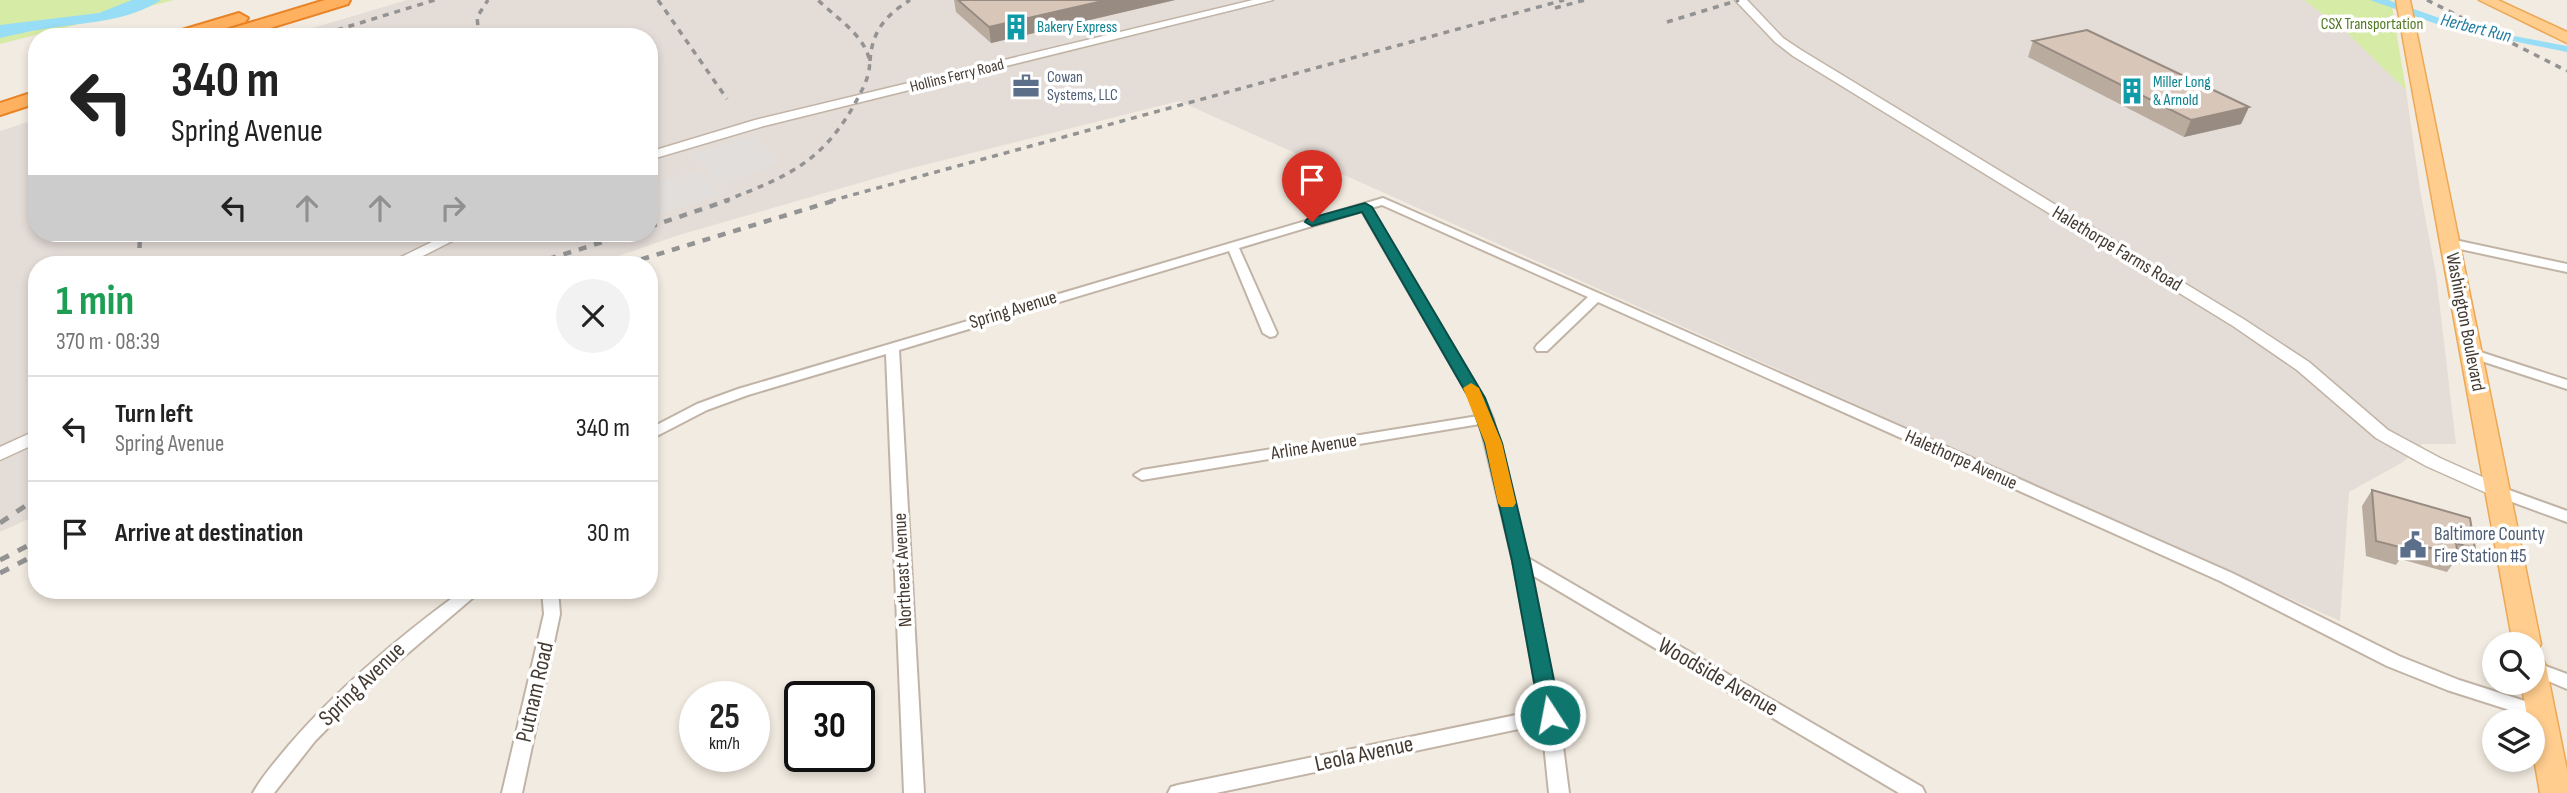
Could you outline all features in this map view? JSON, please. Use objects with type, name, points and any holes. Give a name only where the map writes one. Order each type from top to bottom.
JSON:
[{"type":"highway","points":[[207,28],[298,0]]},
{"type":"highway","points":[[251,28],[342,0]]},
{"type":"highway","points":[[0,94],[28,85]]},
{"type":"highway","points":[[0,109],[28,100]]},
{"type":"main road","points":[[2486,0],[2567,38]]},
{"type":"main road","points":[[2514,0],[2567,31]]},
{"type":"main road","name":"Washington Boulevard","points":[[2404,8],[2525,632]]},
{"type":"main road","points":[[2545,734],[2556,793]]},
{"type":"street","name":"Hollins Ferry Road","points":[[658,153],[760,123],[1267,0]]},
{"type":"street","name":"Halethorpe Farms Road","points":[[1741,0],[1779,40],[1797,53],[2239,323],[2303,366],[2382,434],[2433,462],[2498,491]]},
{"type":"street","name":"Spring Avenue","points":[[658,430],[702,407],[743,392],[1383,201]]},
{"type":"street","name":"Halethorpe Avenue","points":[[1383,201],[2225,577],[2393,661],[2453,685],[2528,709]]},
{"type":"street","points":[[1365,207],[1477,398],[1486,419],[1521,561],[1550,715],[1559,793]]},
{"type":"street","points":[[412,256],[442,242]]},
{"type":"street","points":[[2450,243],[2567,268]]},
{"type":"street","points":[[1232,245],[1270,333]]},
{"type":"street","points":[[1542,348],[1595,297]]},
{"type":"street","name":"Northeast Avenue","points":[[892,346],[914,793]]},
{"type":"street","points":[[2471,353],[2567,385]]},
{"type":"street","name":"Arline Avenue","points":[[1142,475],[1486,419]]},
{"type":"street","points":[[0,454],[28,440]]},
{"type":"street","points":[[2498,491],[2567,517]]},
{"type":"street","name":"Woodside Avenue","points":[[1521,561],[1915,793]]},
{"type":"street","name":"Spring Avenue","points":[[263,793],[326,717],[372,670],[463,599]]},
{"type":"street","name":"Putnam Road","points":[[512,793],[552,614],[551,599]]},
{"type":"street","points":[[2545,672],[2567,682]]},
{"type":"street","name":"Leola Avenue","points":[[1178,793],[1550,715]]},
{"type":"shaded area","points":[[407,0],[2304,0],[2345,31],[2406,90],[2420,190],[2436,274],[2456,444],[2422,444],[2403,462],[2349,492],[2340,621],[1179,101],[908,169],[679,235],[618,256],[28,256],[28,519],[0,532],[0,131],[28,122],[28,242],[658,242],[658,28],[312,28]]},
{"type":"shaded area","points":[[755,136],[779,162],[720,187],[692,154]]},
{"type":"shaded area","points":[[698,170],[719,195],[658,215],[658,184]]},
{"type":"green space","points":[[0,0],[174,0],[63,28],[28,28],[28,37],[0,44]]},
{"type":"green space","name":"CSX Transportation","points":[[2304,0],[2391,0],[2406,90],[2345,31]]},
{"type":"water","points":[[132,0],[161,0],[147,8],[119,17],[53,28],[28,28],[28,32],[0,38],[0,25],[99,13]]},
{"type":"water","points":[[2370,0],[2388,0],[2465,27],[2567,46],[2567,52],[2445,27]]},
{"type":"building","points":[[958,0],[1107,0],[989,27]]},
{"type":"building","points":[[2087,30],[2249,107],[2191,120],[2033,41]]},
{"type":"building","points":[[2372,490],[2470,518],[2475,549],[2456,543],[2458,556],[2406,541],[2407,549],[2376,541]]},
{"type":"railway","points":[[343,28],[435,0]]},
{"type":"railway","points":[[478,28],[477,17],[488,0]]},
{"type":"railway","points":[[658,0],[727,99]]},
{"type":"railway","points":[[724,201],[768,183],[804,164],[833,136],[864,86],[870,66],[864,47],[853,32],[818,0]]},
{"type":"railway","points":[[870,61],[871,50],[881,25],[910,0]]},
{"type":"railway","points":[[830,201],[1564,0]]},
{"type":"railway","points":[[1555,8],[1585,0]]},
{"type":"railway","points":[[1667,22],[1739,0]]},
{"type":"railway","points":[[2427,0],[2567,71]]},
{"type":"railway","points":[[658,224],[729,200]]},
{"type":"railway","points":[[652,256],[836,200]]},
{"type":"railway","points":[[139,256],[140,242]]},
{"type":"railway","points":[[558,256],[603,242]]},
{"type":"railway","points":[[0,523],[28,504]]},
{"type":"railway","points":[[0,560],[28,546]]},
{"type":"railway","points":[[0,573],[28,559]]},
{"type":"slow traffic","points":[[1471,388],[1486,419],[1507,503]]},
{"type":"place","name":"Bakery Express","points":[[1016,27]]},
{"type":"place","name":"Cowan Systems, LLC","points":[[1026,86]]},
{"type":"place","name":"Miller Long & Arnold","points":[[2132,91]]},
{"type":"place","name":"Baltimore County Fire Station #5","points":[[2413,545]]},
{"type":"route","points":[[1312,222],[1365,207],[1477,398],[1493,443],[1521,561],[1550,715]]},
{"type":"water label","name":"Herbert Run","points":[[2476,28]]}]
